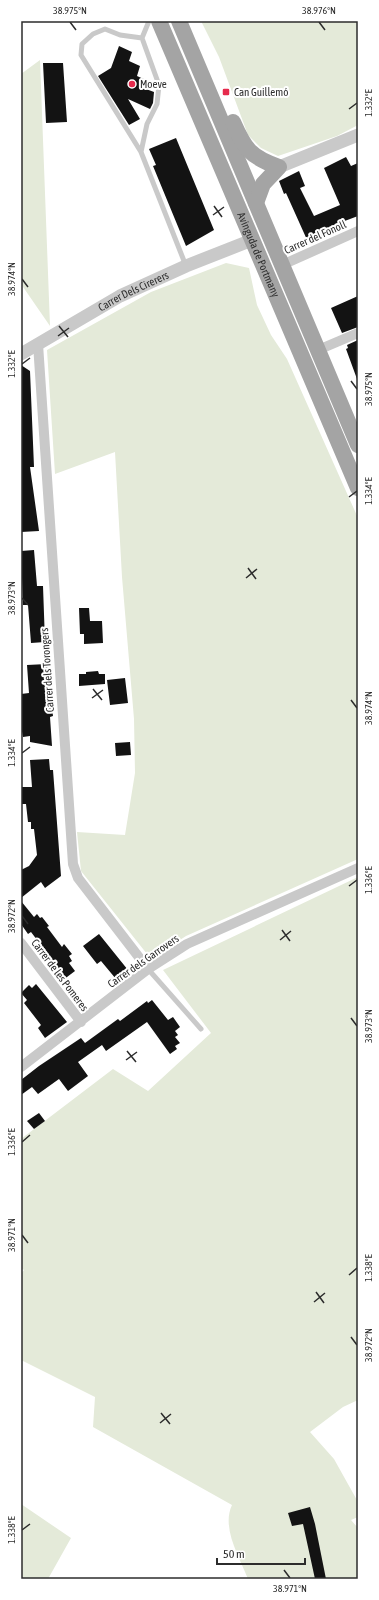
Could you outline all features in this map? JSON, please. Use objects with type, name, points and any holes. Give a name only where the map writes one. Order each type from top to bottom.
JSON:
[{"type":"main road","name":"Avinguda de Portmany","points":[[159,21],[358,488]]},
{"type":"main road","name":"Avinguda de Portmany","points":[[179,21],[358,445]]},
{"type":"main road","points":[[189,21],[246,149],[256,157],[278,167],[263,184],[256,203]]},
{"type":"street","points":[[278,167],[358,135]]},
{"type":"street","name":"Carrer del Fonoll","points":[[282,265],[358,231]]},
{"type":"street","name":"Carrer Dels Cirerers","points":[[21,354],[120,296],[186,266],[252,240]]},
{"type":"street","points":[[318,350],[358,333]]},
{"type":"street","name":"Carrer dels Torongers","points":[[38,344],[73,864],[78,878],[148,969]]},
{"type":"street","name":"Carrer dels Garrovers","points":[[21,1067],[148,969],[187,944],[358,868]]},
{"type":"street","name":"Carrer de les Pomeres","points":[[21,943],[80,1022]]},
{"type":"lane","points":[[141,152],[147,124],[157,104],[159,85],[142,38],[149,21]]},
{"type":"lane","points":[[142,38],[120,35],[105,29],[93,34],[82,44],[81,55],[141,152],[186,266]]},
{"type":"lane","points":[[148,969],[201,1029]]},
{"type":"green space","points":[[201,21],[358,21],[358,125],[337,136],[278,156],[261,148],[248,135],[219,57]]},
{"type":"green space","points":[[40,60],[50,326],[21,284],[21,74]]},
{"type":"green space","points":[[226,263],[249,268],[257,305],[271,335],[287,359],[358,518],[358,859],[186,936],[151,959],[81,871],[77,832],[125,835],[135,773],[134,719],[122,577],[115,452],[55,474],[47,350],[151,292]]},
{"type":"green space","points":[[358,877],[358,1400],[343,1407],[310,1432],[334,1459],[358,1502],[358,1517],[351,1520],[358,1528],[358,1579],[248,1579],[230,1533],[229,1514],[232,1505],[93,1427],[95,1397],[21,1360],[21,1274],[24,1270],[21,1268],[21,1139],[113,1069],[148,1091],[211,1033],[163,970]]},
{"type":"green space","points":[[21,1504],[71,1538],[48,1579],[21,1579]]},
{"type":"building","points":[[119,46],[132,52],[129,61],[140,66],[137,76],[148,81],[146,89],[154,92],[153,103],[150,109],[128,99],[140,119],[129,125],[98,76],[111,68]]},
{"type":"building","points":[[43,63],[63,63],[67,122],[46,123]]},
{"type":"building","points":[[176,138],[214,230],[186,246],[153,166],[156,165],[149,149]]},
{"type":"building","points":[[346,157],[351,166],[358,163],[358,216],[334,225],[336,231],[308,242],[279,181],[299,171],[305,186],[300,188],[314,216],[340,205],[324,168]]},
{"type":"building","points":[[358,296],[358,327],[342,333],[331,308]]},
{"type":"building","points":[[358,340],[357,379],[346,349],[348,348],[347,345]]},
{"type":"building","points":[[21,365],[30,371],[34,467],[30,467],[39,531],[21,532]]},
{"type":"building","points":[[34,550],[37,586],[43,586],[45,642],[31,643],[28,605],[23,605],[21,551]]},
{"type":"building","points":[[79,608],[89,608],[90,621],[102,621],[103,643],[84,644],[84,634],[80,634]]},
{"type":"building","points":[[47,664],[53,716],[50,717],[52,746],[30,742],[30,736],[23,737],[21,726],[21,694],[29,693],[27,665]]},
{"type":"building","points":[[98,671],[99,674],[105,674],[105,684],[79,686],[79,674]]},
{"type":"building","points":[[125,678],[128,703],[110,705],[107,680]]},
{"type":"building","points":[[130,742],[131,755],[116,756],[115,743]]},
{"type":"building","points":[[49,759],[50,770],[53,770],[61,876],[45,888],[41,882],[21,898],[21,870],[29,866],[37,855],[34,829],[31,829],[31,822],[28,822],[26,804],[21,804],[21,787],[32,787],[30,760]]},
{"type":"building","points":[[21,901],[34,917],[37,914],[40,918],[42,917],[49,926],[47,927],[62,947],[64,944],[72,954],[69,956],[72,961],[69,963],[75,971],[63,980],[50,963],[53,961],[31,932],[28,934],[21,924]]},
{"type":"building","points":[[99,934],[128,970],[116,979],[101,961],[97,964],[83,946]]},
{"type":"building","points":[[36,984],[67,1022],[45,1038],[38,1028],[41,1025],[24,1003],[27,1000],[21,993],[29,985],[32,988]]},
{"type":"building","points":[[152,1000],[168,1020],[173,1017],[180,1027],[175,1031],[178,1035],[175,1037],[180,1043],[175,1046],[177,1049],[170,1054],[147,1022],[106,1051],[102,1045],[78,1062],[88,1076],[68,1091],[59,1079],[38,1094],[32,1087],[21,1095],[21,1080],[39,1066],[81,1038],[85,1043],[118,1019],[120,1021],[147,1001],[148,1003]]},
{"type":"building","points":[[39,1113],[45,1121],[34,1129],[27,1121]]},
{"type":"building","points":[[310,1507],[326,1579],[315,1579],[303,1524],[292,1526],[288,1513]]},
{"type":"place","name":"Moeve","points":[[132,84]]},
{"type":"place","name":"Can Guillemó","points":[[226,92]]}]
